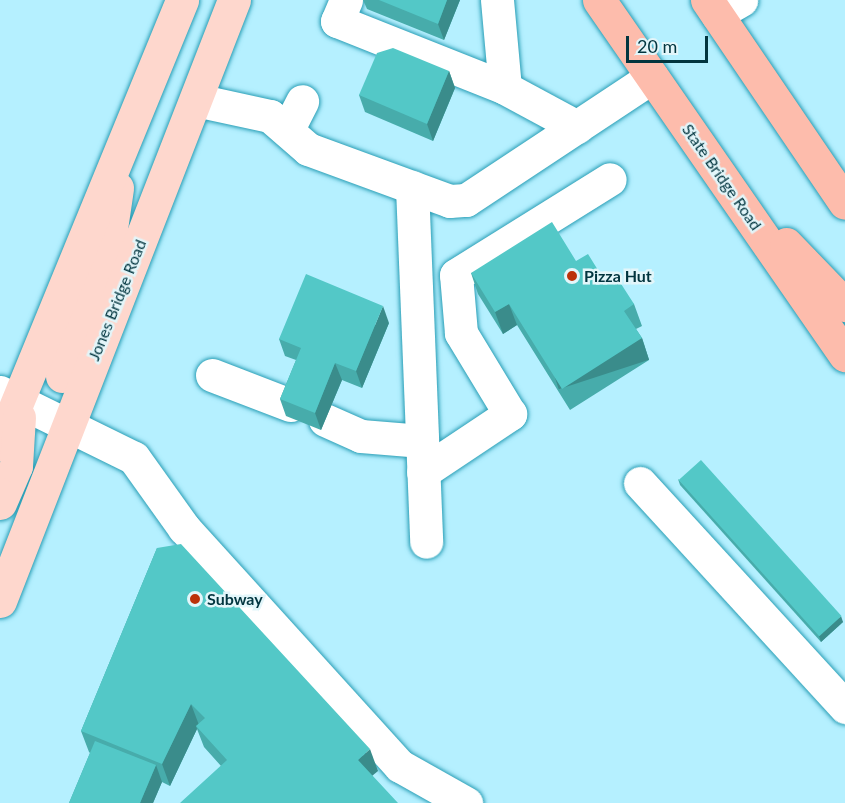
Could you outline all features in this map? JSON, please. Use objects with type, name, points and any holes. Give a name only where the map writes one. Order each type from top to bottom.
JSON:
[{"type":"highway","name":"State Bridge Road","points":[[599,0],[845,355]]},
{"type":"highway","points":[[722,5],[845,203]]},
{"type":"highway","points":[[727,185],[845,304]]},
{"type":"main road","points":[[0,444],[10,398],[114,163],[182,0]]},
{"type":"main road","name":"Jones Bridge Road","points":[[0,601],[234,0]]},
{"type":"main road","points":[[68,424],[61,380],[106,262],[118,199],[114,163]]},
{"type":"main road","points":[[0,503],[16,466],[10,398]]},
{"type":"lane","points":[[346,0],[337,21],[505,88],[577,127]]},
{"type":"lane","points":[[497,0],[505,88]]},
{"type":"lane","points":[[196,100],[295,114],[308,150],[450,201],[466,200],[652,77]]},
{"type":"lane","points":[[325,420],[361,436],[422,456],[510,414],[461,333],[456,276],[610,179]]},
{"type":"lane","points":[[412,187],[426,542]]},
{"type":"lane","points":[[212,375],[290,405]]},
{"type":"lane","points":[[10,398],[68,424],[134,458],[183,528],[400,766],[466,803]]},
{"type":"lane","points":[[640,483],[845,707]]},
{"type":"building","points":[[379,0],[447,0],[438,24]]},
{"type":"building","points":[[393,48],[449,71],[427,124],[359,95],[377,53]]},
{"type":"building","points":[[552,222],[576,261],[588,254],[606,283],[616,276],[634,304],[624,311],[642,338],[562,389],[509,304],[495,312],[471,273]]},
{"type":"building","points":[[306,274],[383,306],[356,371],[335,363],[315,413],[280,399],[301,348],[279,339]]},
{"type":"building","points":[[701,460],[842,616],[819,636],[679,480]]},
{"type":"building","points":[[181,544],[370,749],[358,760],[398,803],[180,803],[227,760],[196,726],[205,718],[191,704],[162,764],[81,731],[157,548]]},
{"type":"building","points":[[95,741],[156,765],[140,803],[69,803]]},
{"type":"place","name":"Pizza Hut","points":[[572,276]]},
{"type":"place","name":"Subway","points":[[195,599]]}]
